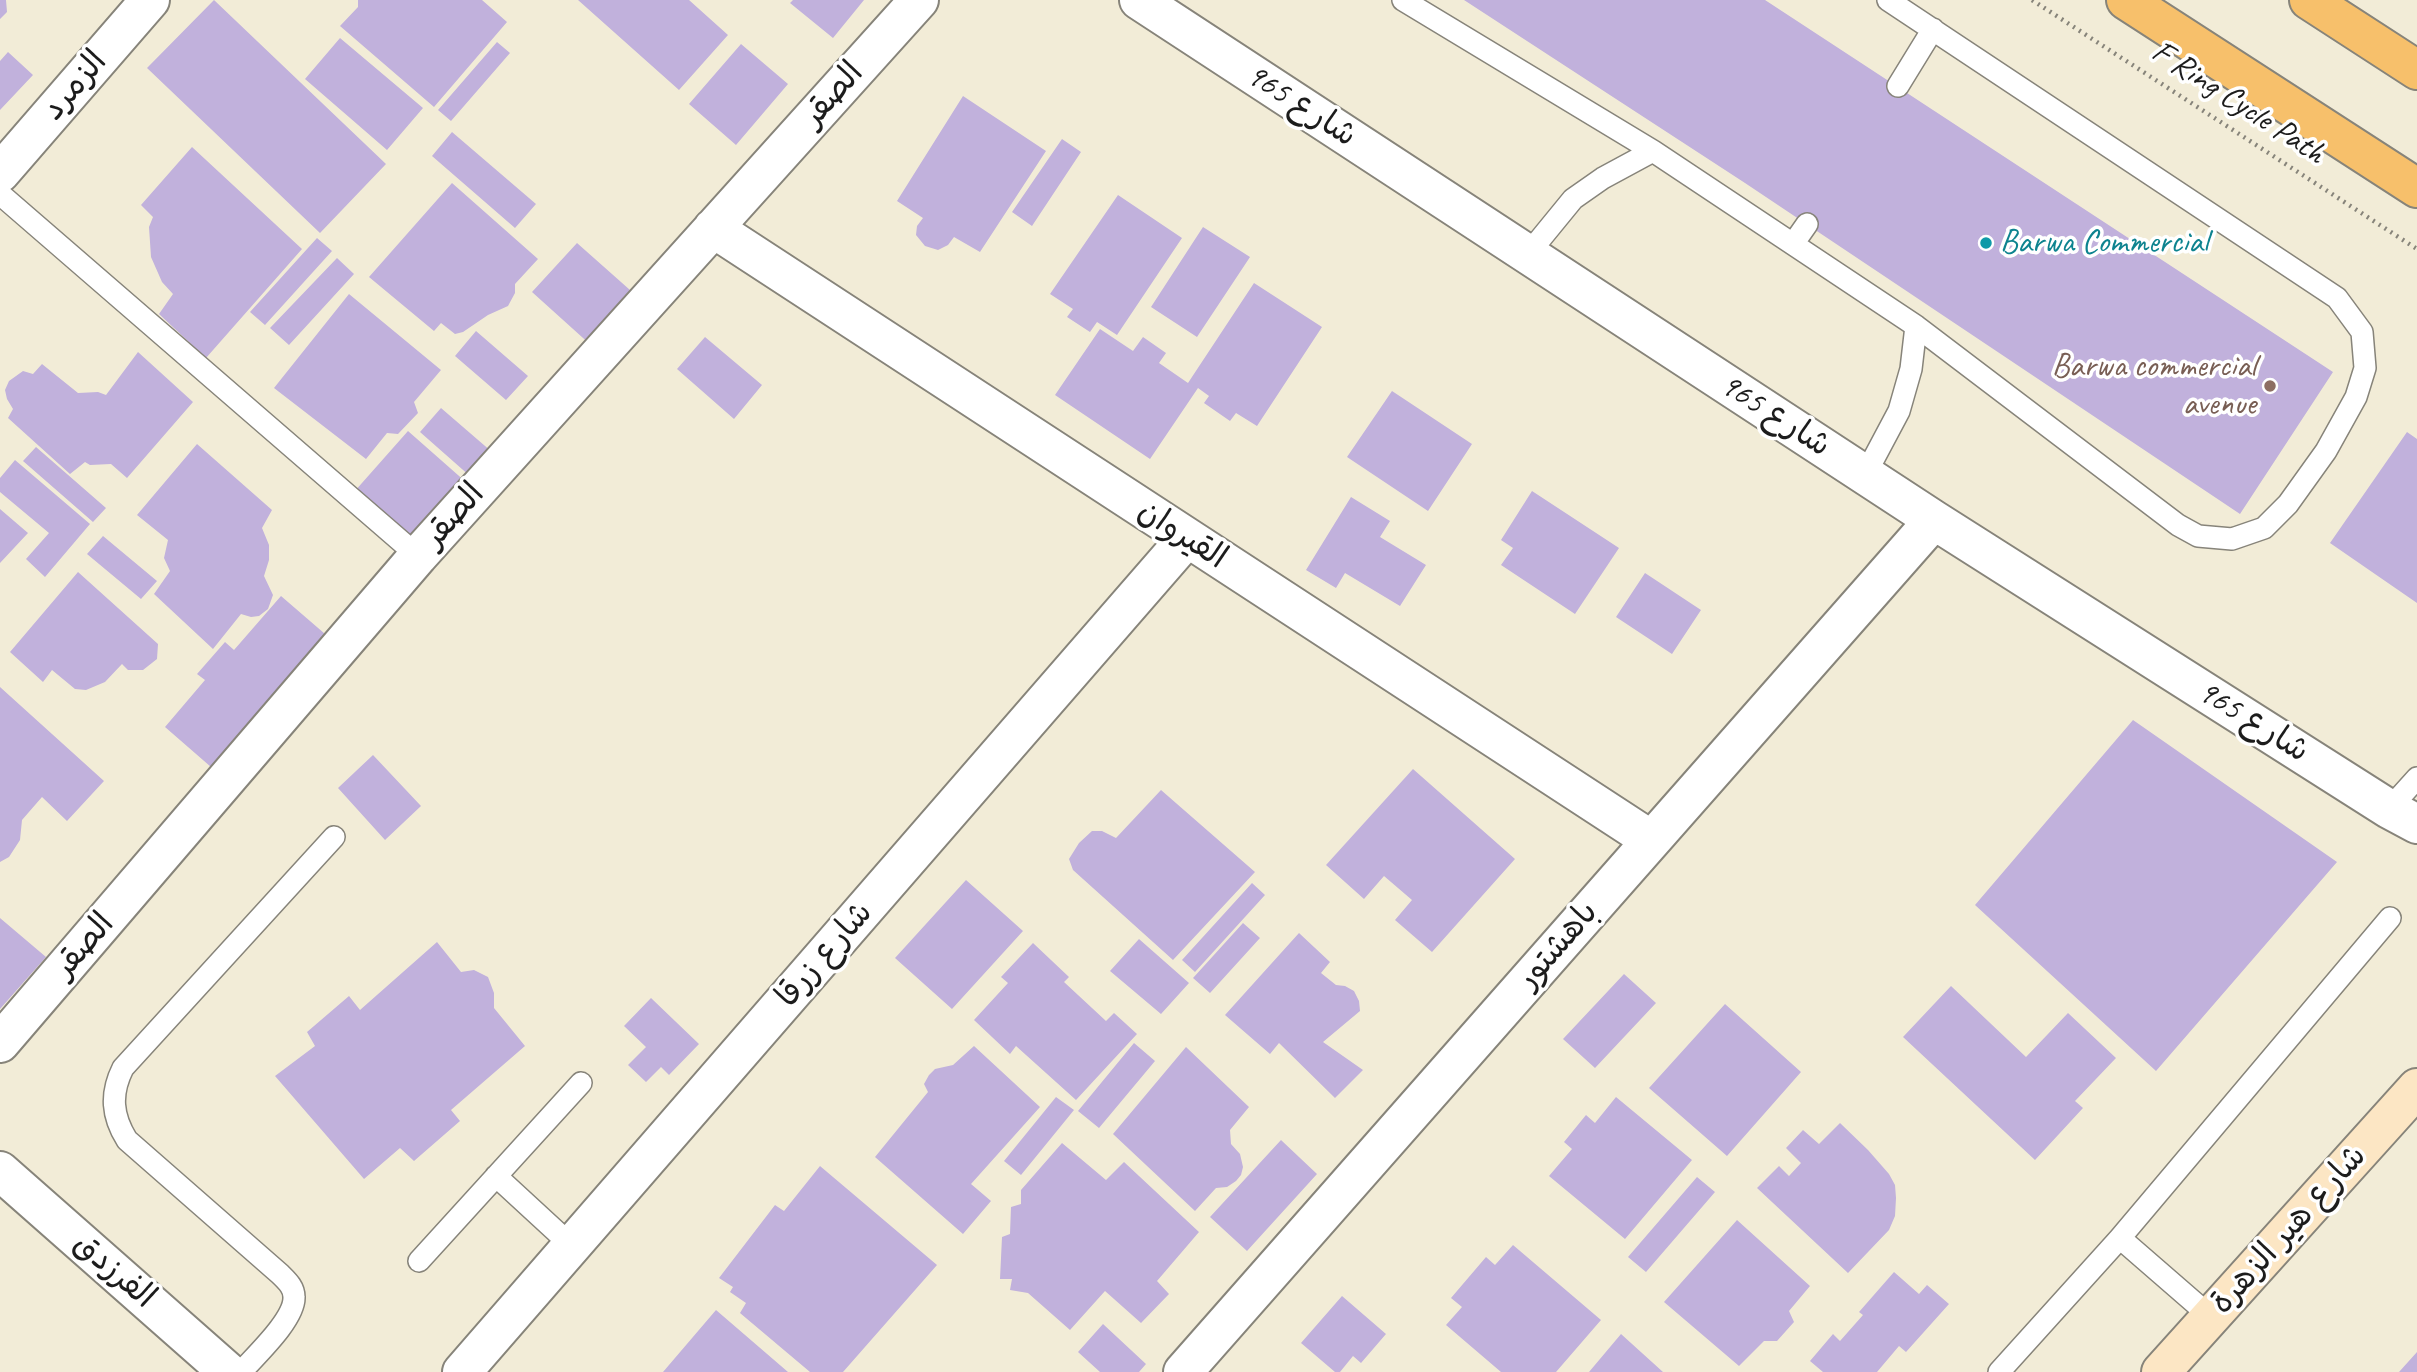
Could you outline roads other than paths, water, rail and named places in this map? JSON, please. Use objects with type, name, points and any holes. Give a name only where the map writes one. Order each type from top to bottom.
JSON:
[{"type":"main road","points":[[2126,0],[2417,188]]},
{"type":"main road","points":[[2309,0],[2417,70]]},
{"type":"street","name":"الزمرد","points":[[0,173],[150,0]]},
{"type":"street","name":"الصقر","points":[[0,1043],[418,556],[919,0]]},
{"type":"street","name":"شارع 965","points":[[1139,0],[1934,520],[2403,816]]},
{"type":"street","name":"القيروان","points":[[713,228],[1651,840]]},
{"type":"street","name":"باهشتور","points":[[1183,1372],[1934,520]]},
{"type":"street","name":"شارع زرقا","points":[[462,1372],[1187,538]]},
{"type":"street","points":[[2409,1098],[2417,1064]]},
{"type":"street","name":"شارع هير الزهرة","points":[[2161,1372],[2409,1098]]},
{"type":"street","name":"الفرزدق","points":[[0,1171],[228,1372]]},
{"type":"lane","points":[[1403,0],[1653,151],[1916,326],[2178,525],[2198,536],[2232,539],[2264,528],[2288,504],[2326,451],[2356,397],[2365,368],[2362,332],[2337,298],[1888,0]]},
{"type":"lane","points":[[1898,86],[1933,29]]},
{"type":"lane","points":[[1528,254],[1573,199],[1603,178],[1653,151]]},
{"type":"lane","points":[[0,194],[418,556]]},
{"type":"lane","points":[[1793,244],[1807,224]]},
{"type":"lane","points":[[1865,475],[1899,411],[1911,369],[1916,326]]},
{"type":"lane","points":[[2403,816],[2417,778]]},
{"type":"lane","points":[[241,1372],[288,1318],[295,1294],[290,1283],[127,1140],[114,1112],[116,1081],[122,1068],[334,838]]},
{"type":"lane","points":[[1999,1372],[2120,1238],[2390,918]]},
{"type":"lane","points":[[419,1261],[581,1083]]},
{"type":"lane","points":[[496,1176],[572,1246]]},
{"type":"lane","points":[[2120,1238],[2211,1317]]},
{"type":"place","name":"Barwa Commercial","points":[[1986,243]]},
{"type":"place","name":"Barwa commercial avenue","points":[[2270,386]]}]
